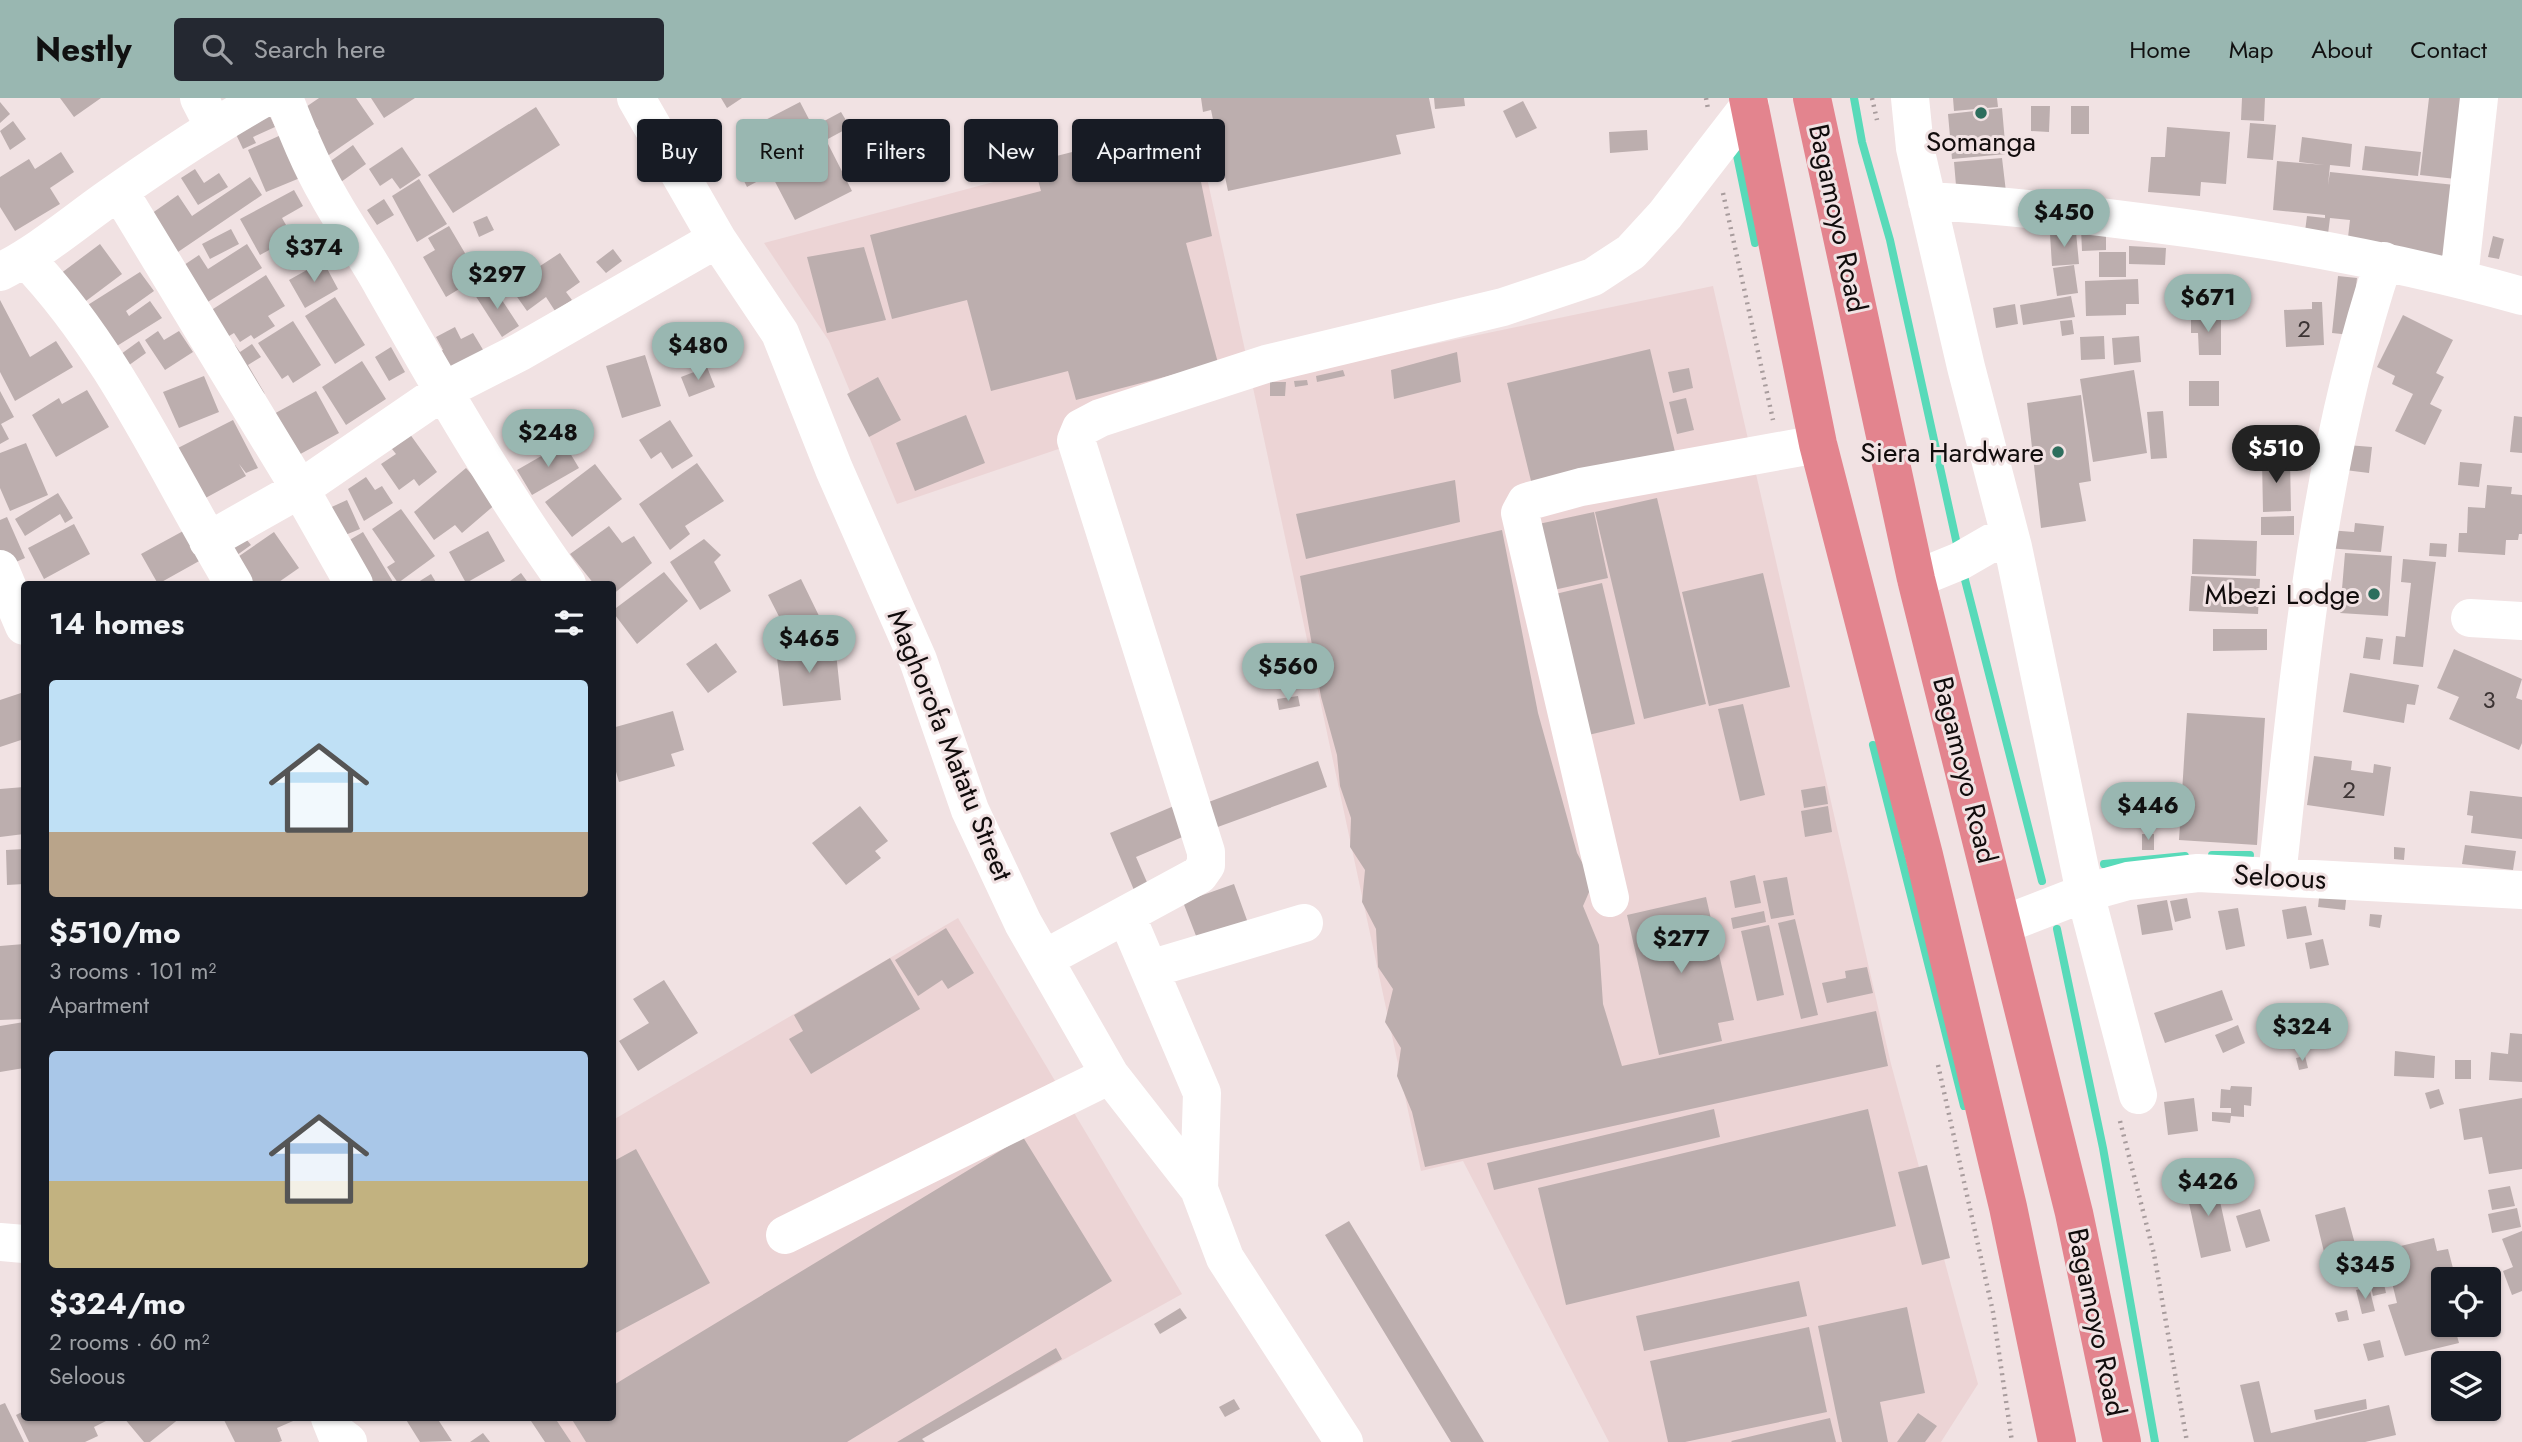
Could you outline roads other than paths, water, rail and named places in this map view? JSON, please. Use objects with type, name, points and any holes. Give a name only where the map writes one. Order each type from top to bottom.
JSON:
[{"type":"highway","name":"Bagamoyo Road","points":[[1812,98],[1916,579],[2005,924],[2074,1213],[2122,1442]]},
{"type":"highway","points":[[1749,102],[1818,444],[1924,855],[2008,1207],[2057,1442]]},
{"type":"street","points":[[232,581],[122,389],[55,289],[13,266],[119,191],[206,113],[264,98]]},
{"type":"street","points":[[285,98],[301,141],[328,195],[526,527],[565,581]]},
{"type":"street","name":"Maghorofa Matatu Street","points":[[636,98],[717,239],[780,333],[834,470],[918,660],[970,810],[1023,923],[1110,1074],[1199,1189],[1225,1258],[1344,1442]]},
{"type":"street","points":[[1910,98],[1915,148],[1966,367],[2013,547],[2129,1106]]},
{"type":"street","points":[[2459,278],[2479,98]]},
{"type":"street","points":[[1044,959],[1199,875],[1206,864],[1206,852],[1076,440],[1079,432],[1100,418],[1266,364],[1503,307],[1593,277],[1631,251],[1656,224],[1749,102]]},
{"type":"street","points":[[119,191],[300,489],[352,581]]},
{"type":"street","points":[[1927,201],[2065,212],[2262,239],[2384,261],[2522,296]]},
{"type":"street","points":[[208,541],[300,489],[443,391],[520,352],[717,239]]},
{"type":"street","points":[[2277,876],[2307,607],[2333,448],[2384,261]]},
{"type":"street","points":[[1610,898],[1520,513],[1526,502],[1581,487],[1818,444]]},
{"type":"street","points":[[1916,579],[1961,561],[1993,542],[2013,547]]},
{"type":"street","points":[[0,569],[21,619]]},
{"type":"street","points":[[2470,618],[2522,621]]},
{"type":"street","name":"Seloous","points":[[2005,924],[2085,893],[2128,881],[2198,873],[2522,890]]},
{"type":"street","points":[[1126,915],[1202,1093],[1199,1189]]},
{"type":"street","points":[[1150,969],[1304,923]]},
{"type":"street","points":[[785,1235],[1110,1074]]},
{"type":"street","points":[[0,1242],[21,1244]]},
{"type":"waterway","points":[[1854,98],[1862,142],[1890,240],[1958,549]]},
{"type":"waterway","points":[[1735,146],[1755,243]]},
{"type":"waterway","points":[[1963,572],[2042,881]]},
{"type":"waterway","points":[[1873,745],[1964,1106]]},
{"type":"waterway","points":[[2212,855],[2250,855]]},
{"type":"waterway","points":[[2104,864],[2185,856]]},
{"type":"waterway","points":[[2057,929],[2103,1148],[2155,1442]]},
{"type":"place","name":"Somanga","points":[[1981,113]]},
{"type":"place","name":"Siera Hardware","points":[[2058,452]]},
{"type":"place","name":"Mbezi Lodge","points":[[2374,594]]}]
